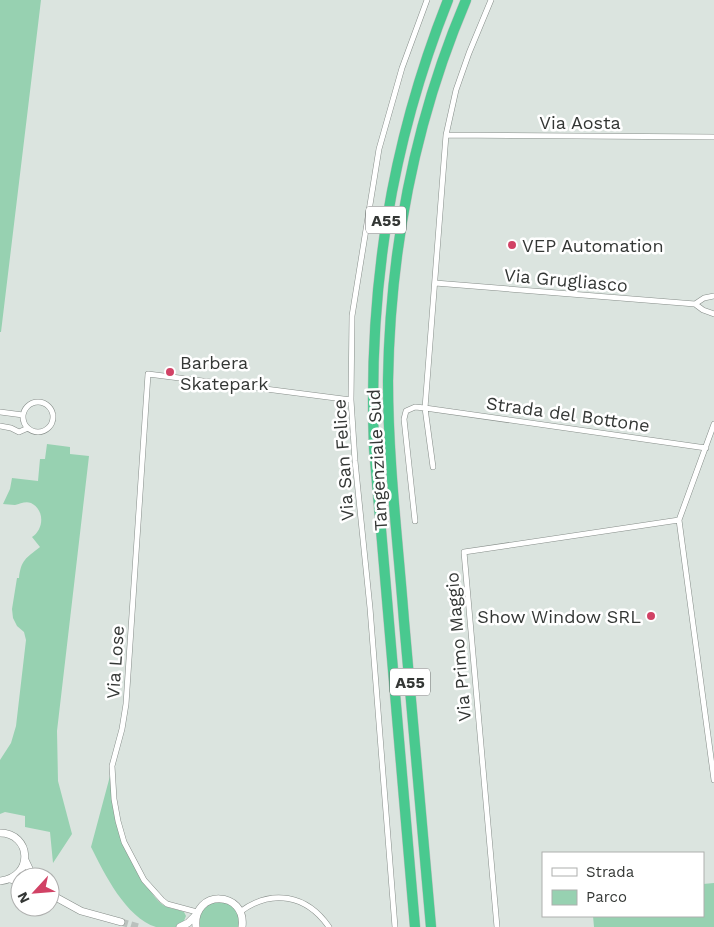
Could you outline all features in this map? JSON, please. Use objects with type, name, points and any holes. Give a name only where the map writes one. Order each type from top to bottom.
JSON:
[{"type":"highway","name":"Tangenziale Sud","points":[[415,927],[376,466],[372,408],[373,352],[379,272],[396,168],[413,98],[448,0]]},
{"type":"highway","name":"Tangenziale Sud","points":[[431,927],[390,446],[388,382],[396,264],[412,174],[428,106],[466,0]]},
{"type":"street","name":"Via San Felice","points":[[395,927],[370,608],[351,400],[352,316],[379,148],[402,68],[427,0]]},
{"type":"street","points":[[433,467],[426,408],[446,135],[456,90],[468,53],[492,0]]},
{"type":"street","name":"Via Aosta","points":[[446,135],[714,137]]},
{"type":"street","name":"Via Grugliasco","points":[[435,283],[695,304],[703,310],[714,314]]},
{"type":"street","name":"Via Grugliasco","points":[[695,304],[704,298],[714,296]]},
{"type":"street","name":"Via Lose","points":[[197,913],[167,904],[144,880],[124,842],[118,821],[114,792],[112,766],[122,729],[126,704],[148,374],[351,400]]},
{"type":"street","points":[[36,402],[48,405],[52,412],[52,422],[46,429],[37,432],[28,428],[22,415],[28,404],[36,402]]},
{"type":"street","name":"Strada del Bottone","points":[[415,521],[404,414],[412,407],[706,448]]},
{"type":"street","points":[[0,412],[22,415]]},
{"type":"street","points":[[714,424],[679,520],[714,780]]},
{"type":"street","points":[[0,426],[19,432],[28,428]]},
{"type":"street","name":"Via Primo Maggio","points":[[497,927],[464,552],[679,520]]},
{"type":"street","points":[[0,833],[11,835],[17,839],[25,852],[25,860],[22,867]]},
{"type":"street","points":[[25,860],[28,867]]},
{"type":"street","points":[[0,881],[10,879]]},
{"type":"street","points":[[180,927],[188,923],[201,906],[215,898],[229,901],[240,912],[242,927]]},
{"type":"street","points":[[240,912],[254,903],[269,898],[292,899],[310,906],[324,919],[329,927]]},
{"type":"street","points":[[60,900],[82,912],[121,922]]},
{"type":"street","points":[[196,927],[197,913]]},
{"type":"green space","points":[[0,0],[41,0],[1,332],[0,332]]},
{"type":"green space","points":[[47,444],[70,447],[70,454],[89,456],[57,731],[58,781],[72,834],[53,863],[50,832],[25,827],[25,816],[5,812],[0,814],[0,760],[11,743],[16,726],[26,640],[24,632],[17,626],[13,618],[12,609],[17,578],[19,578],[23,563],[40,547],[32,537],[41,525],[39,510],[31,503],[3,504],[10,489],[12,478],[38,481],[40,459],[45,459]]},
{"type":"green space","points":[[110,776],[117,822],[126,850],[132,863],[156,899],[167,907],[184,912],[186,916],[179,927],[156,927],[145,922],[135,914],[109,881],[91,847]]},
{"type":"green space","points":[[714,883],[714,927],[594,927],[593,917],[704,917],[704,884]]},
{"type":"green space","points":[[209,900],[234,904],[242,927],[196,927],[195,920]]},
{"type":"tunnel","points":[[121,922],[138,927]]},
{"type":"place","name":"VEP Automation","points":[[512,245]]},
{"type":"place","name":"Barbera Skatepark","points":[[170,372]]},
{"type":"place","name":"Show Window SRL","points":[[651,616]]}]
